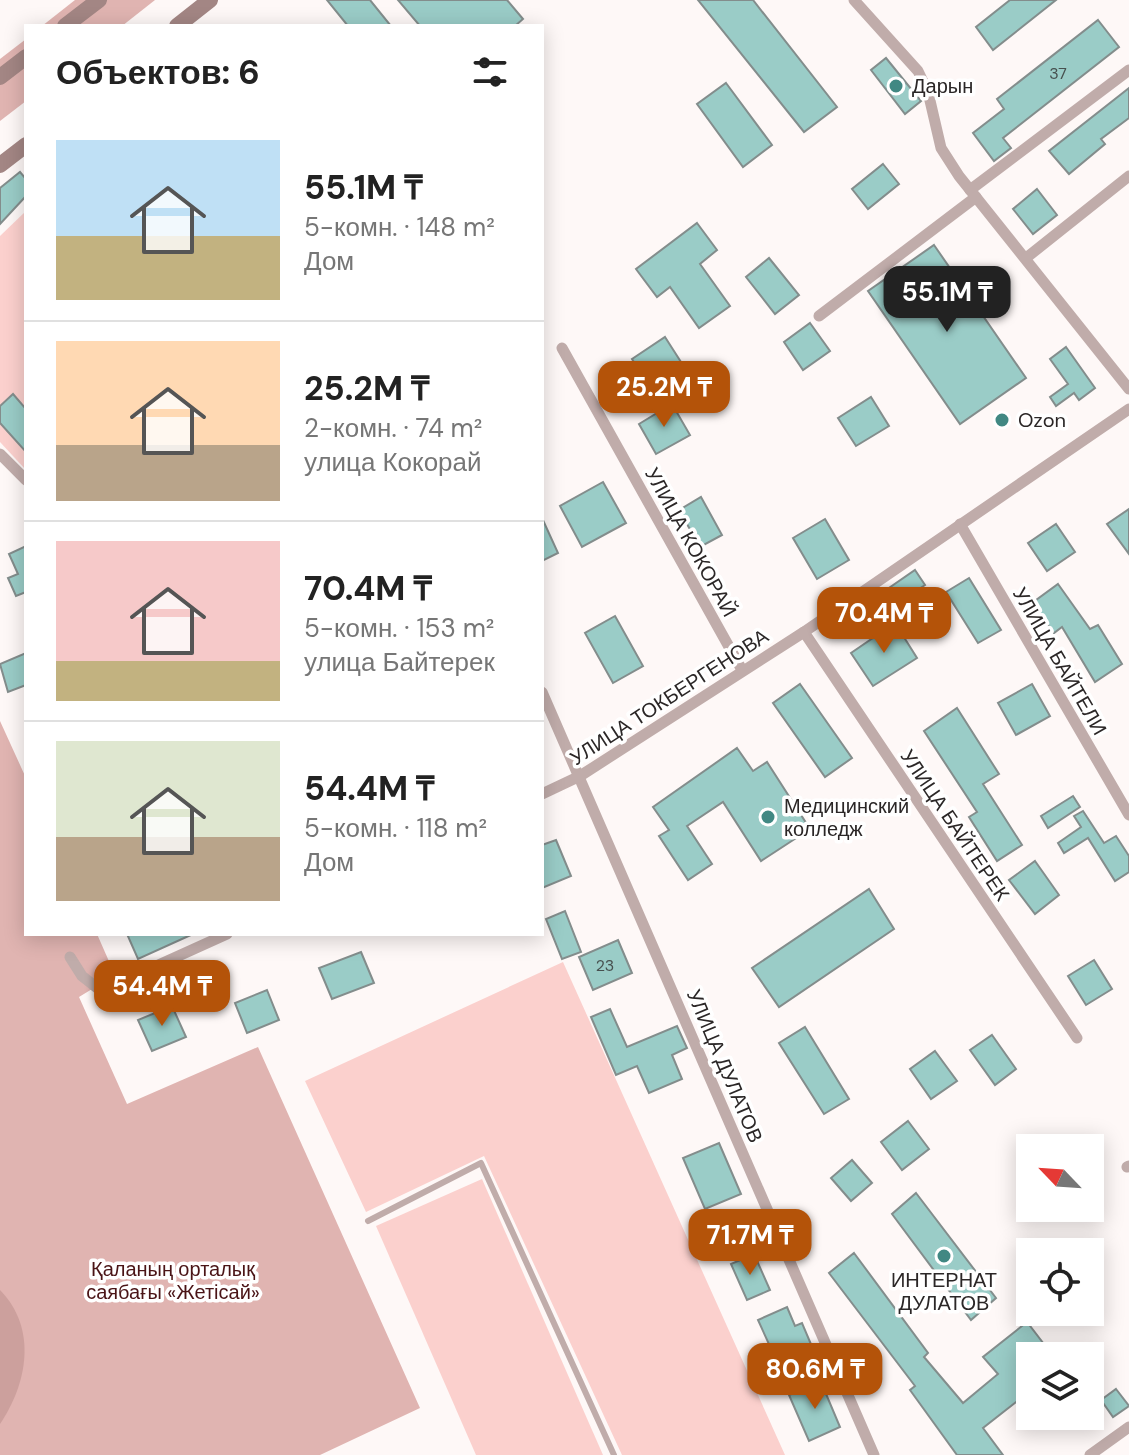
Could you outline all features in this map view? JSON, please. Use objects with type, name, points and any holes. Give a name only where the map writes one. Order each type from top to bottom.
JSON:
[{"type":"street","points":[[68,24],[99,0]]},
{"type":"street","points":[[180,24],[210,0]]},
{"type":"street","points":[[854,0],[918,71],[928,92],[941,148],[973,193],[1129,389]]},
{"type":"street","points":[[0,77],[24,59]]},
{"type":"street","points":[[819,316],[1129,70]]},
{"type":"street","points":[[0,165],[24,147]]},
{"type":"street","points":[[1026,258],[1129,176]]},
{"type":"street","name":"УЛИЦА КОКОРАЙ","points":[[562,348],[742,670]]},
{"type":"street","name":"УЛИЦА ТОКБЕРГЕНОВА","points":[[544,793],[580,776],[804,632],[1129,409]]},
{"type":"street","points":[[0,454],[24,478]]},
{"type":"street","name":"УЛИЦА БАЙТЕЛИ","points":[[960,524],[1129,815]]},
{"type":"street","name":"УЛИЦА БАЙТЕРЕК","points":[[804,632],[1077,1038]]},
{"type":"street","name":"УЛИЦА ДУЛАТОВ","points":[[544,696],[874,1455]]},
{"type":"street","points":[[70,957],[82,976],[101,991],[223,936]]},
{"type":"street","points":[[1090,1455],[1129,1427]]},
{"type":"lane","points":[[368,1221],[481,1163],[614,1455]]},
{"type":"shaded area","points":[[24,213],[24,468],[0,442],[0,236]]},
{"type":"shaded area","points":[[563,962],[785,1455],[622,1455],[484,1156],[366,1212],[305,1081]]},
{"type":"shaded area","points":[[482,1179],[603,1455],[476,1455],[376,1226]]},
{"type":"shaded area","points":[[0,1290],[20,1322],[24,1357],[17,1392],[0,1424]]},
{"type":"green space","points":[[75,0],[155,0],[125,24],[45,24]]},
{"type":"green space","points":[[24,41],[24,103],[0,121],[0,59]]},
{"type":"green space","name":"Қаланың орталық саябағы «Жетісай»","points":[[0,721],[24,774],[24,936],[98,936],[115,975],[79,997],[127,1104],[258,1047],[420,1408],[320,1455],[0,1455]]},
{"type":"building","points":[[327,0],[370,0],[389,24],[346,24]]},
{"type":"building","points":[[398,0],[507,0],[523,19],[517,24],[418,24]]},
{"type":"building","points":[[698,0],[753,0],[837,107],[804,132]]},
{"type":"building","points":[[1010,0],[1056,0],[993,50],[976,27]]},
{"type":"building","points":[[1098,20],[1119,47],[1003,138],[1011,148],[994,161],[973,133],[1004,109],[997,99]]},
{"type":"building","name":"Дарын","points":[[886,58],[921,101],[905,114],[871,70]]},
{"type":"building","points":[[726,83],[772,145],[743,167],[697,104]]},
{"type":"building","points":[[1129,88],[1129,118],[1101,139],[1105,144],[1069,174],[1049,151]]},
{"type":"building","points":[[883,164],[899,184],[868,209],[852,189]]},
{"type":"building","points":[[20,172],[24,177],[24,198],[0,224],[0,188]]},
{"type":"building","points":[[1037,189],[1057,215],[1033,234],[1013,209]]},
{"type":"building","points":[[697,223],[717,250],[700,264],[730,306],[699,328],[670,287],[657,297],[636,269]]},
{"type":"building","points":[[934,245],[1026,378],[960,424],[868,291]]},
{"type":"building","points":[[769,258],[799,295],[775,314],[746,277]]},
{"type":"building","points":[[810,323],[830,351],[803,370],[784,342]]},
{"type":"building","points":[[665,337],[688,373],[655,395],[632,359]]},
{"type":"building","points":[[1066,347],[1095,388],[1079,400],[1074,393],[1056,406],[1050,397],[1068,384],[1050,359]]},
{"type":"building","points":[[13,394],[24,407],[24,450],[0,423],[0,406]]},
{"type":"building","points":[[871,397],[889,426],[856,446],[838,418]]},
{"type":"building","points":[[672,404],[690,435],[656,454],[639,424]]},
{"type":"building","points":[[603,482],[626,523],[582,547],[560,506]]},
{"type":"building","points":[[701,497],[722,535],[700,547],[679,510]]},
{"type":"building","points":[[1129,509],[1129,554],[1107,524]]},
{"type":"building","points":[[825,519],[849,560],[817,579],[793,538]]},
{"type":"building","points":[[544,522],[558,553],[544,560]]},
{"type":"building","points":[[1056,524],[1075,552],[1047,571],[1028,543]]},
{"type":"building","points":[[24,547],[24,593],[16,596],[8,578],[18,574],[9,554]]},
{"type":"building","points":[[915,570],[925,585],[895,605],[886,590]]},
{"type":"building","points":[[969,578],[1001,630],[978,643],[946,592]]},
{"type":"building","points":[[1058,584],[1090,629],[1098,625],[1122,664],[1095,682],[1062,627],[1054,633],[1032,603]]},
{"type":"building","points":[[615,616],[643,666],[613,683],[585,633]]},
{"type":"building","points":[[895,623],[917,658],[873,686],[851,653]]},
{"type":"building","points":[[24,654],[24,686],[8,692],[0,664]]},
{"type":"building","points":[[800,684],[852,758],[825,777],[773,703]]},
{"type":"building","points":[[1032,684],[1050,716],[1016,735],[998,703]]},
{"type":"building","points":[[957,708],[999,774],[983,784],[1022,845],[997,861],[969,817],[977,812],[924,731]]},
{"type":"building","name":"Медицинский колледж","points":[[737,748],[753,771],[767,762],[810,829],[761,861],[723,802],[687,826],[712,864],[688,880],[659,836],[669,830],[653,807]]},
{"type":"building","points":[[1073,796],[1080,807],[1048,828],[1041,816]]},
{"type":"building","points":[[1083,811],[1104,843],[1116,836],[1129,856],[1129,872],[1115,881],[1088,838],[1064,853],[1058,843],[1081,827],[1074,816]]},
{"type":"building","points":[[556,840],[571,876],[544,887],[544,844]]},
{"type":"building","points":[[1035,861],[1059,895],[1035,914],[1009,880]]},
{"type":"building","name":"Медицинский колледж","points":[[869,889],[894,929],[779,1007],[752,968]]},
{"type":"building","points":[[565,911],[581,952],[562,959],[546,919]]},
{"type":"building","points":[[128,936],[189,936],[138,959]]},
{"type":"building","points":[[618,940],[632,973],[593,990],[579,957]]},
{"type":"building","points":[[361,952],[374,983],[332,999],[319,968]]},
{"type":"building","points":[[1094,960],[1112,989],[1086,1005],[1068,976]]},
{"type":"building","points":[[267,990],[279,1020],[247,1033],[235,1003]]},
{"type":"building","points":[[172,1006],[186,1037],[152,1051],[138,1020]]},
{"type":"building","points":[[610,1009],[627,1047],[677,1026],[687,1048],[672,1055],[682,1079],[649,1093],[637,1066],[616,1075],[591,1017]]},
{"type":"building","points":[[805,1027],[849,1099],[824,1114],[779,1043]]},
{"type":"building","points":[[992,1035],[1016,1069],[995,1085],[970,1050]]},
{"type":"building","points":[[935,1051],[957,1081],[931,1099],[910,1069]]},
{"type":"building","points":[[908,1121],[929,1149],[902,1170],[881,1142]]},
{"type":"building","points":[[719,1143],[741,1194],[705,1209],[683,1158]]},
{"type":"building","points":[[852,1160],[872,1183],[851,1201],[831,1178]]},
{"type":"building","name":"ИНТЕРНАТ ДУЛАТОВ","points":[[916,1193],[996,1298],[971,1320],[892,1214]]},
{"type":"building","points":[[854,1253],[928,1353],[924,1357],[963,1403],[998,1374],[983,1357],[1022,1326],[1030,1326],[1042,1342],[1016,1342],[1016,1402],[983,1428],[1003,1455],[957,1455],[910,1390],[915,1386],[829,1273]]},
{"type":"building","points":[[754,1254],[770,1290],[747,1300],[731,1264]]},
{"type":"building","points":[[787,1307],[795,1326],[802,1323],[813,1349],[778,1364],[758,1320]]},
{"type":"building","points":[[821,1382],[840,1427],[809,1441],[789,1395]]},
{"type":"building","points":[[1116,1389],[1129,1406],[1113,1417],[1104,1404],[1104,1398]]},
{"type":"place","name":"Дарын","points":[[896,86]]},
{"type":"place","name":"Ozon","points":[[1002,420]]},
{"type":"place","name":"Медицинский колледж","points":[[768,817]]},
{"type":"place","name":"ИНТЕРНАТ ДУЛАТОВ","points":[[944,1256]]}]
